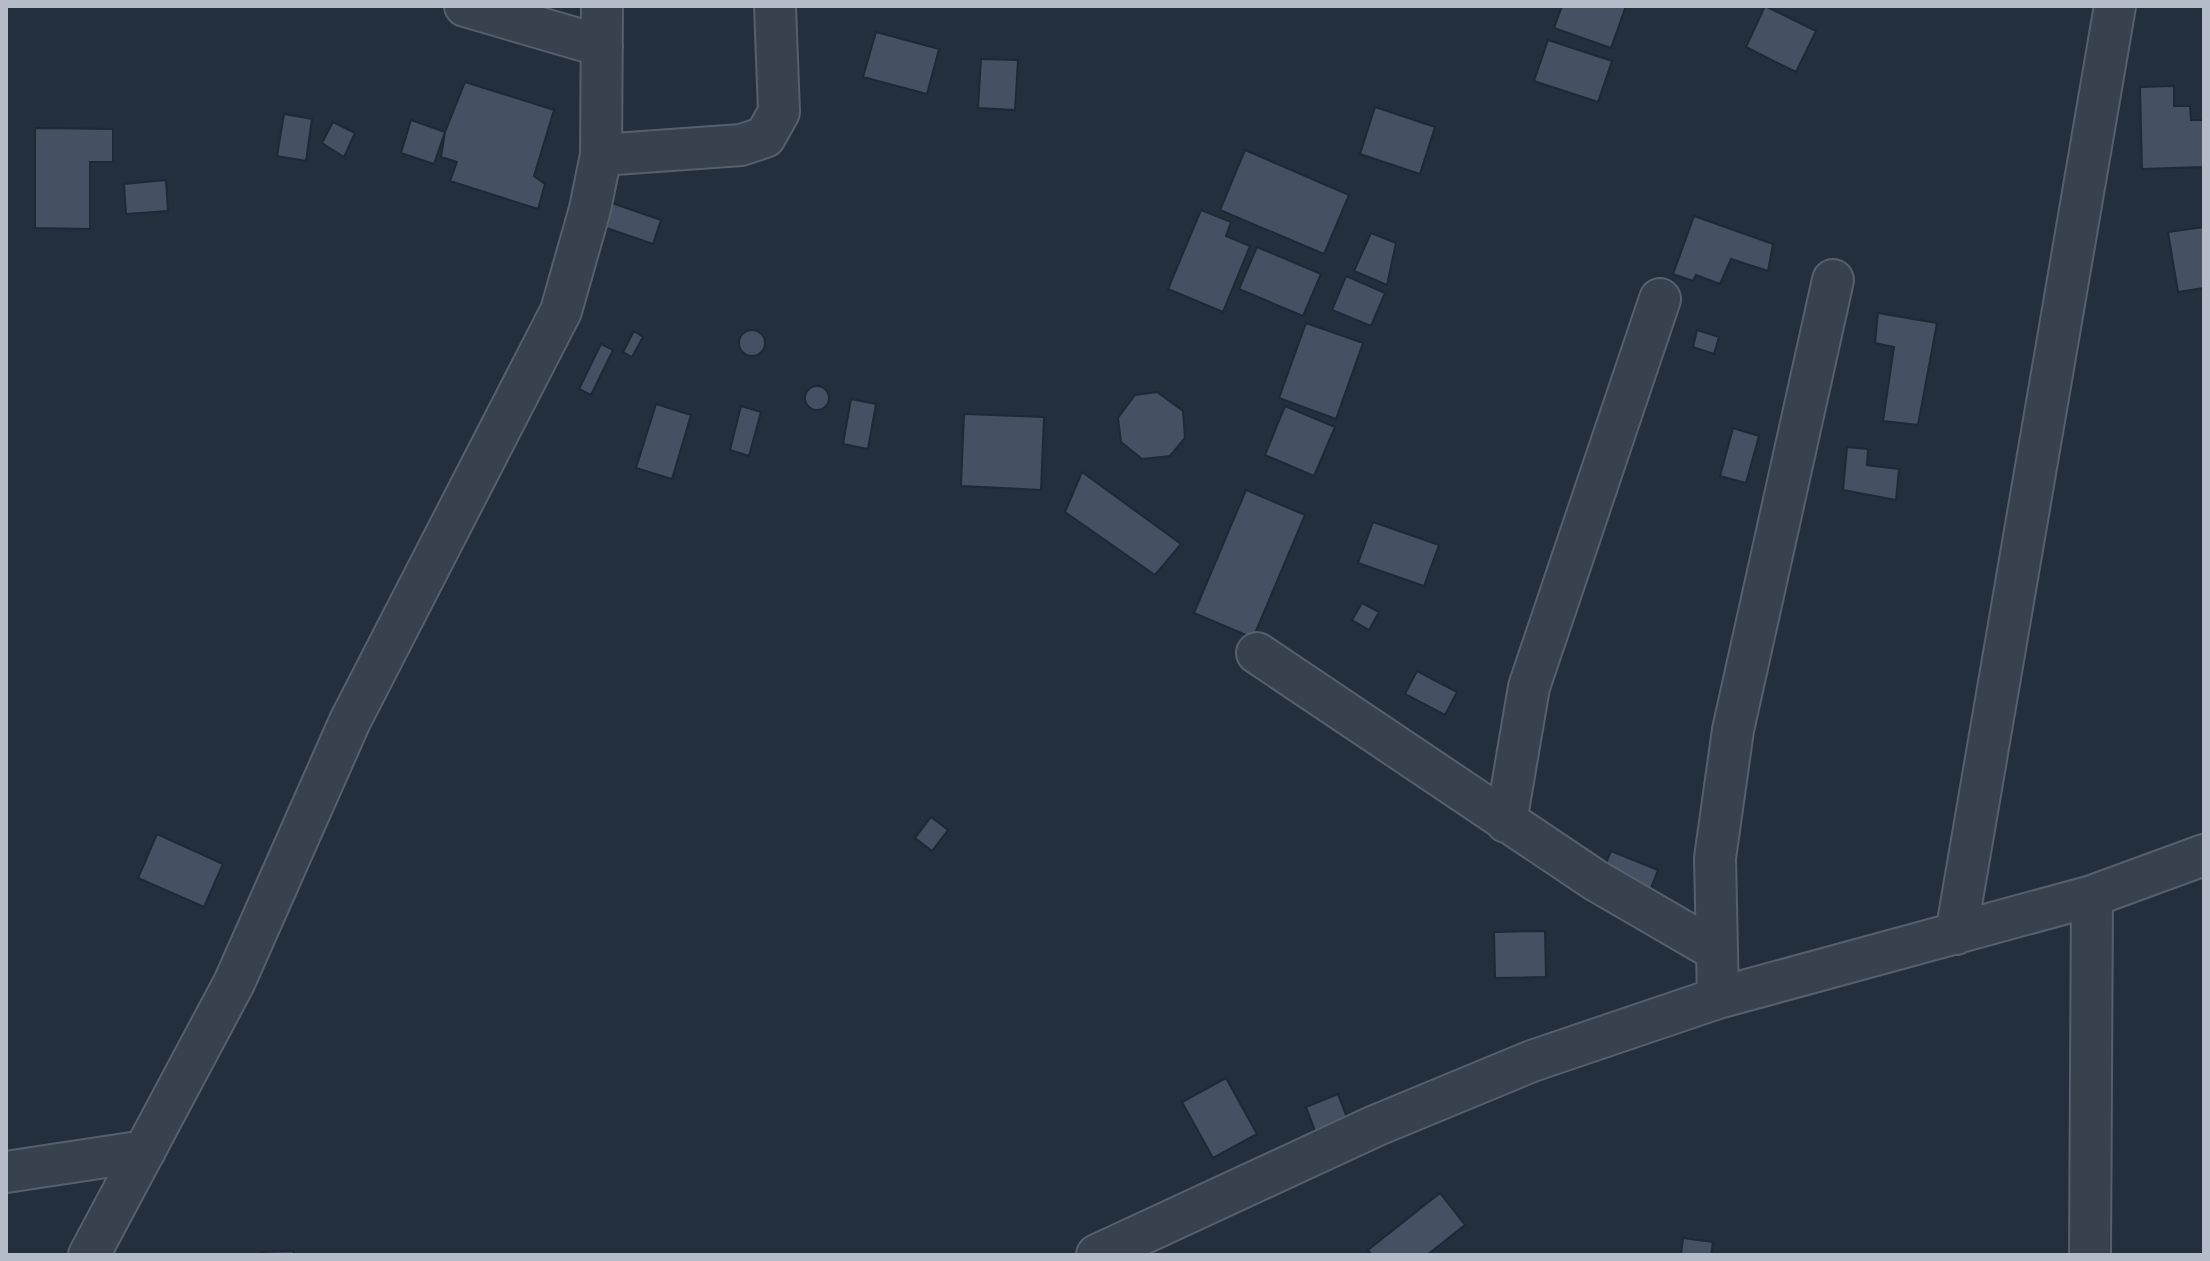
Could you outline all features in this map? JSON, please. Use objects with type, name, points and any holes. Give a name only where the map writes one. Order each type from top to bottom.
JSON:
[{"type":"street","points":[[465,6],[602,46]]},
{"type":"street","points":[[89,1255],[234,983],[350,721],[561,311],[590,209],[601,155],[602,6]]},
{"type":"street","points":[[601,155],[741,145],[765,137],[779,112],[775,6]]},
{"type":"street","points":[[1956,934],[2115,6]]},
{"type":"street","points":[[1718,998],[1715,858],[1733,730],[1833,280]]},
{"type":"street","points":[[1506,822],[1529,687],[1660,299]]},
{"type":"street","points":[[1257,653],[1595,880],[1717,951]]},
{"type":"street","points":[[1097,1255],[1375,1126],[1532,1061],[1718,998],[2092,896],[2204,855]]},
{"type":"street","points":[[2090,1255],[2092,896]]},
{"type":"street","points":[[6,1172],[145,1151]]},
{"type":"building","points":[[1562,6],[1626,6],[1611,48],[1554,28]]},
{"type":"building","points":[[1765,6],[1816,31],[1796,72],[1746,47]]},
{"type":"building","points":[[876,32],[939,49],[927,94],[863,77]]},
{"type":"building","points":[[1548,40],[1612,61],[1598,102],[1534,81]]},
{"type":"building","points":[[981,59],[1018,60],[1015,110],[978,108]]},
{"type":"building","points":[[465,82],[554,110],[534,176],[545,184],[538,209],[450,181],[457,162],[441,157],[445,132]]},
{"type":"building","points":[[2174,86],[2174,106],[2190,106],[2191,120],[2204,120],[2204,167],[2142,169],[2140,87]]},
{"type":"building","points":[[1375,107],[1435,127],[1420,174],[1360,154]]},
{"type":"building","points":[[284,114],[312,119],[306,161],[277,156]]},
{"type":"building","points":[[411,120],[445,132],[434,164],[401,153]]},
{"type":"building","points":[[333,122],[355,133],[344,157],[322,143]]},
{"type":"building","points":[[35,128],[113,129],[113,162],[90,162],[90,229],[35,228]]},
{"type":"building","points":[[1245,150],[1349,195],[1324,254],[1220,210]]},
{"type":"building","points":[[166,180],[168,211],[126,214],[124,184]]},
{"type":"building","points":[[606,201],[661,220],[653,244],[598,225]]},
{"type":"building","points":[[1201,210],[1231,222],[1226,236],[1250,246],[1223,312],[1168,289]]},
{"type":"building","points":[[1694,216],[1773,244],[1768,271],[1731,259],[1720,284],[1696,275],[1693,281],[1673,274]]},
{"type":"building","points":[[2204,227],[2204,288],[2178,292],[2168,232]]},
{"type":"building","points":[[1371,233],[1396,243],[1387,285],[1354,271]]},
{"type":"building","points":[[1257,247],[1321,274],[1303,316],[1239,289]]},
{"type":"building","points":[[1346,276],[1385,293],[1371,326],[1332,310]]},
{"type":"building","points":[[1878,313],[1937,323],[1918,425],[1883,421],[1894,347],[1875,343]]},
{"type":"building","points":[[1306,323],[1363,343],[1336,419],[1279,398]]},
{"type":"building","points":[[752,330],[762,333],[765,343],[762,353],[752,356],[742,353],[739,343],[742,333]]},
{"type":"building","points":[[1697,330],[1719,337],[1714,354],[1693,347]]},
{"type":"building","points":[[634,331],[643,337],[632,357],[623,352]]},
{"type":"building","points":[[601,344],[613,350],[591,395],[579,389]]},
{"type":"building","points":[[817,386],[828,393],[829,398],[822,409],[817,410],[806,403],[805,398],[812,387]]},
{"type":"building","points":[[1157,392],[1183,411],[1185,438],[1170,456],[1142,459],[1121,442],[1118,418],[1135,395]]},
{"type":"building","points":[[851,399],[876,404],[868,449],[843,444]]},
{"type":"building","points":[[656,404],[691,415],[672,479],[636,468]]},
{"type":"building","points":[[741,406],[761,412],[749,456],[730,450]]},
{"type":"building","points":[[1285,406],[1335,427],[1314,476],[1265,455]]},
{"type":"building","points":[[964,414],[1044,417],[1041,490],[961,486]]},
{"type":"building","points":[[1733,428],[1759,436],[1746,483],[1720,476]]},
{"type":"building","points":[[1847,447],[1868,449],[1867,465],[1899,469],[1896,500],[1843,490]]},
{"type":"building","points":[[1082,472],[1181,544],[1155,575],[1065,512]]},
{"type":"building","points":[[1246,490],[1305,515],[1253,638],[1194,613]]},
{"type":"building","points":[[1373,522],[1439,545],[1424,586],[1358,563]]},
{"type":"building","points":[[1362,603],[1379,612],[1369,630],[1352,620]]},
{"type":"building","points":[[1417,671],[1457,692],[1445,715],[1405,694]]},
{"type":"building","points":[[931,817],[948,830],[932,851],[915,838]]},
{"type":"building","points":[[157,834],[223,864],[204,907],[138,878]]},
{"type":"building","points":[[1611,851],[1658,870],[1648,896],[1600,877]]},
{"type":"building","points":[[1545,931],[1546,977],[1495,978],[1494,932]]},
{"type":"building","points":[[1226,1078],[1257,1134],[1213,1158],[1182,1102]]},
{"type":"building","points":[[1338,1094],[1352,1131],[1320,1144],[1306,1107]]},
{"type":"building","points":[[1440,1193],[1465,1225],[1427,1255],[1372,1255],[1368,1250]]},
{"type":"building","points":[[1683,1238],[1713,1242],[1711,1255],[1681,1255]]},
{"type":"building","points":[[294,1251],[294,1255],[262,1255],[261,1252]]}]
